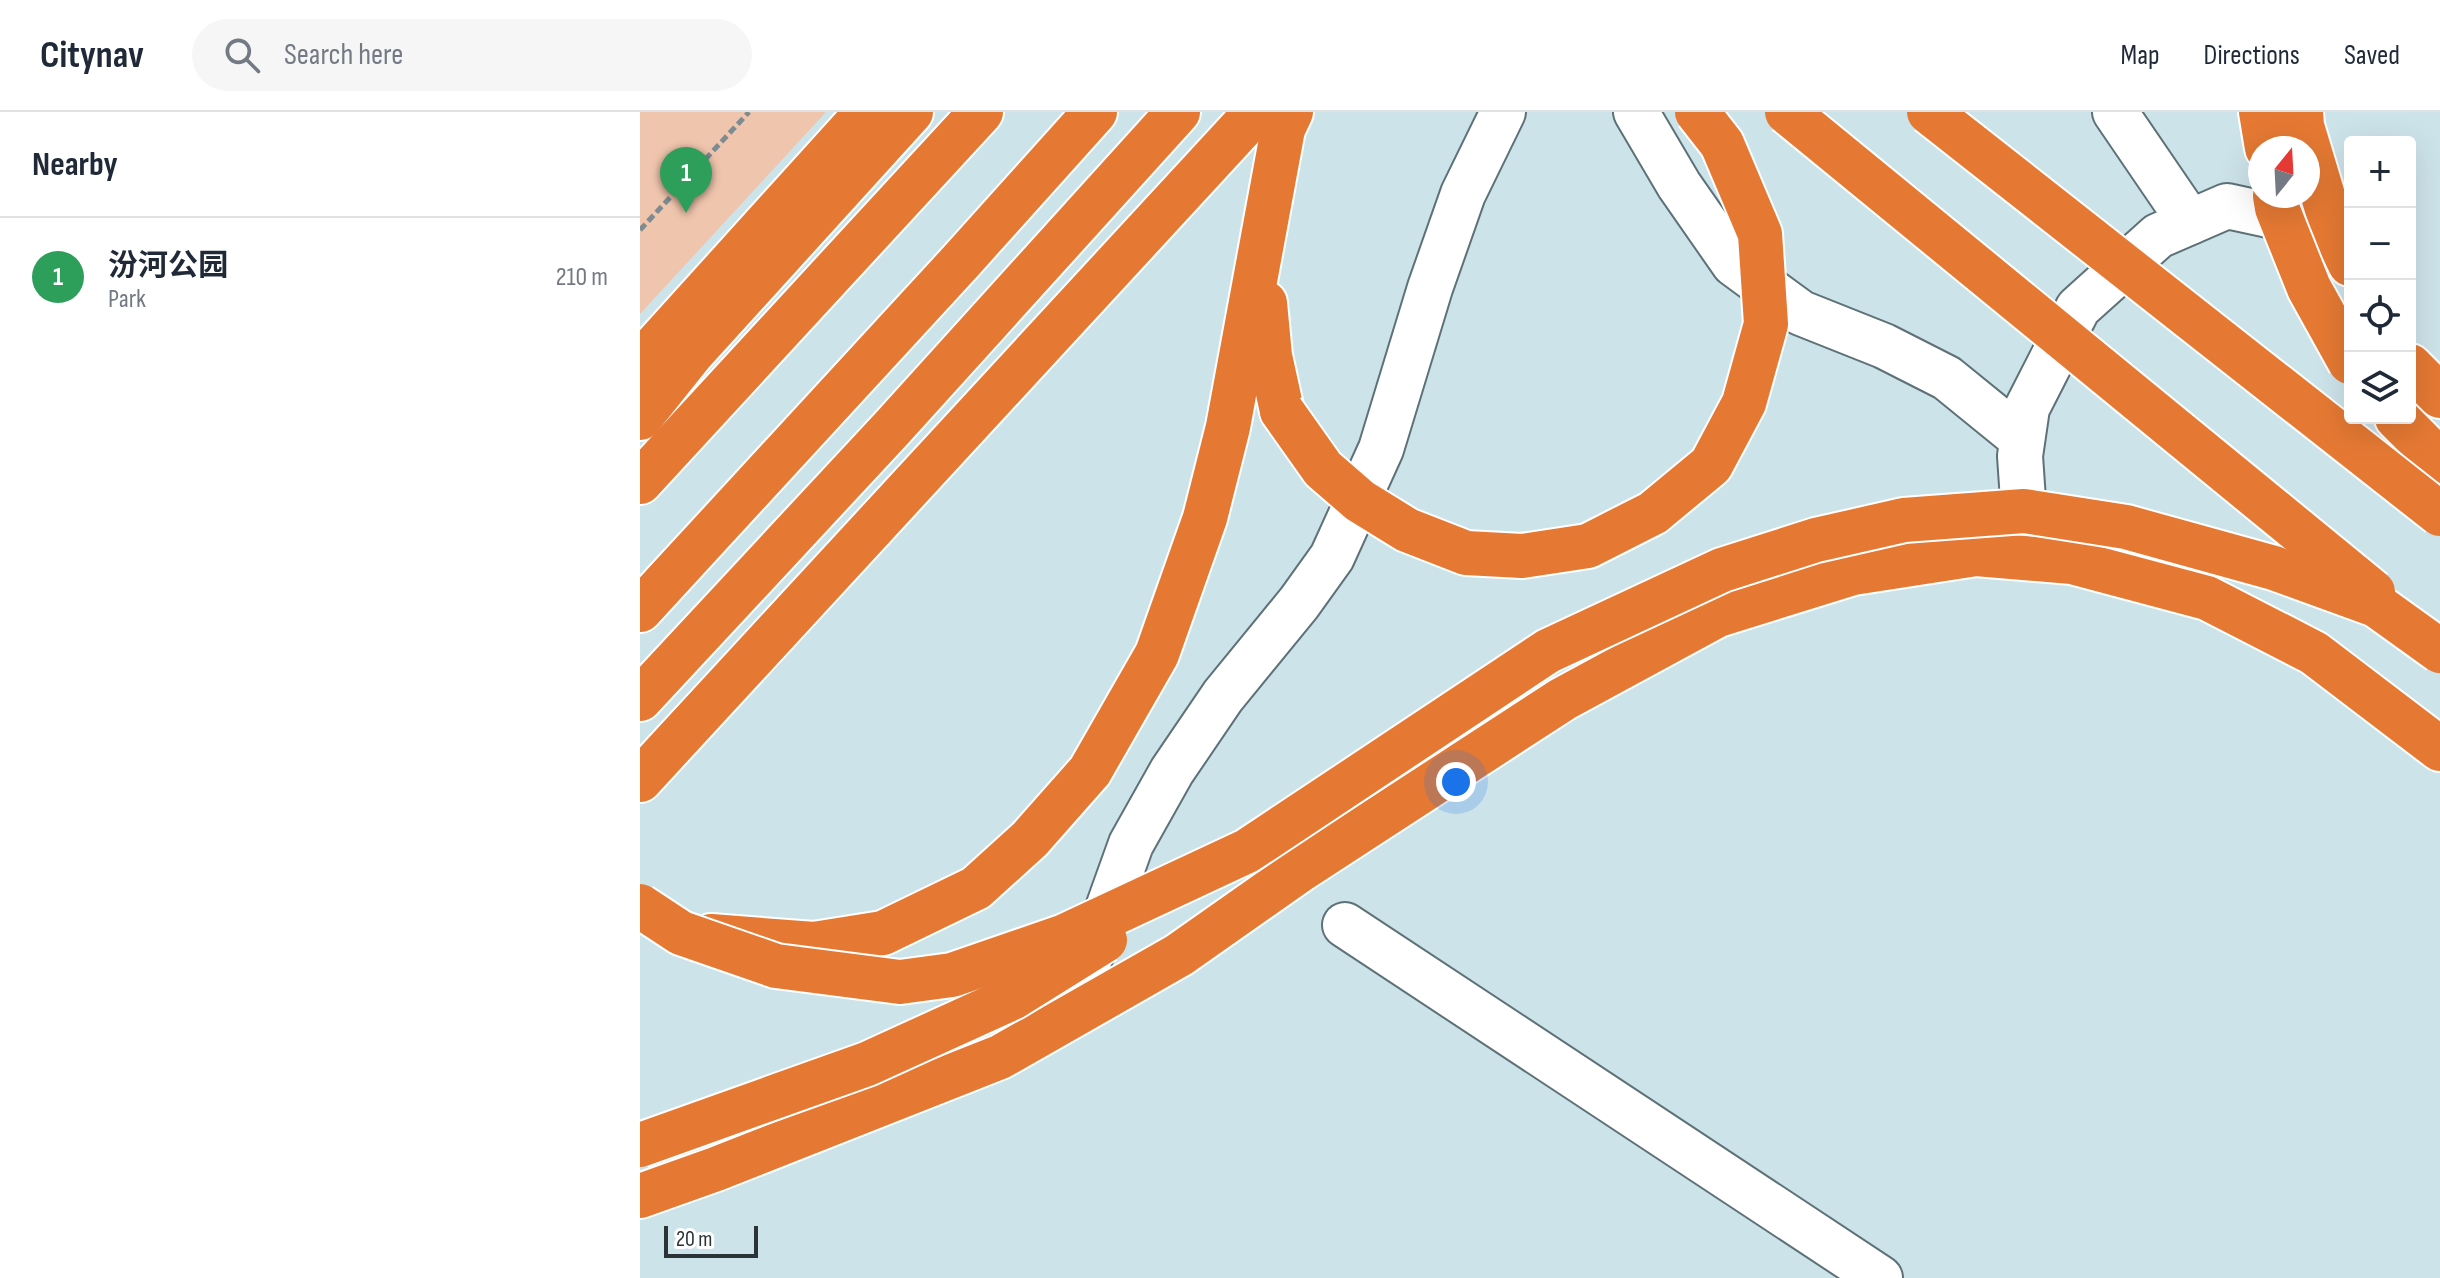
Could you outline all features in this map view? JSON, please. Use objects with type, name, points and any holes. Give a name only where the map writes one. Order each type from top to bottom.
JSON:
[{"type":"highway","points":[[640,482],[981,112]]},
{"type":"highway","points":[[640,610],[1095,112]]},
{"type":"highway","points":[[640,699],[893,427],[1178,112]]},
{"type":"highway","points":[[640,780],[1256,112]]},
{"type":"highway","points":[[681,933],[814,944],[883,933],[976,888],[1030,839],[1090,771],[1157,654],[1205,518],[1228,427],[1283,129],[1291,112]]},
{"type":"highway","points":[[1261,249],[1270,356],[1282,411],[1323,469],[1360,501],[1407,530],[1466,553],[1522,556],[1588,546],[1653,513],[1711,465],[1744,403],[1766,324],[1760,234],[1722,144],[1697,112]]},
{"type":"highway","points":[[1787,112],[2440,649]]},
{"type":"highway","points":[[1929,112],[2440,514]]},
{"type":"highway","points":[[2261,112],[2265,136]]},
{"type":"highway","points":[[2301,112],[2302,126],[2341,247]]},
{"type":"highway","points":[[640,363],[694,304],[887,122]]},
{"type":"highway","points":[[640,418],[887,122]]},
{"type":"highway","points":[[2277,208],[2309,288],[2344,352]]},
{"type":"highway","points":[[2416,372],[2440,396]]},
{"type":"highway","points":[[2403,424],[2440,461]]},
{"type":"highway","points":[[640,1145],[867,1064],[1012,998],[1247,851],[1548,651],[1722,570],[1816,540],[1904,520],[2024,511],[2126,527],[2274,568],[2376,605],[2440,649]]},
{"type":"highway","points":[[640,1196],[1000,1057],[1179,955],[1300,870],[1563,699],[1718,615],[1853,573],[1976,554],[2072,562],[2207,598],[2314,653],[2440,749]]},
{"type":"highway","points":[[640,906],[681,933],[776,966],[900,982],[952,975],[1065,936],[1247,851]]},
{"type":"street","points":[[1028,1041],[1080,986],[1131,844],[1172,771],[1223,696],[1299,603],[1332,557],[1381,449],[1430,288],[1463,194],[1503,112]]},
{"type":"street","points":[[1636,112],[1679,185],[1734,264],[1801,313],[1884,346],[1947,378],[2022,439]]},
{"type":"street","points":[[2115,112],[2190,222]]},
{"type":"street","points":[[2027,558],[2020,456],[2027,408],[2078,308],[2158,236],[2227,206],[2341,247]]},
{"type":"street","points":[[1345,925],[1880,1278]]},
{"type":"path","points":[[640,230],[749,112]]},
{"type":"shaded area","points":[[640,112],[826,112],[640,314]]},
{"type":"place","name":"汾河公园","points":[[686,213]]}]
